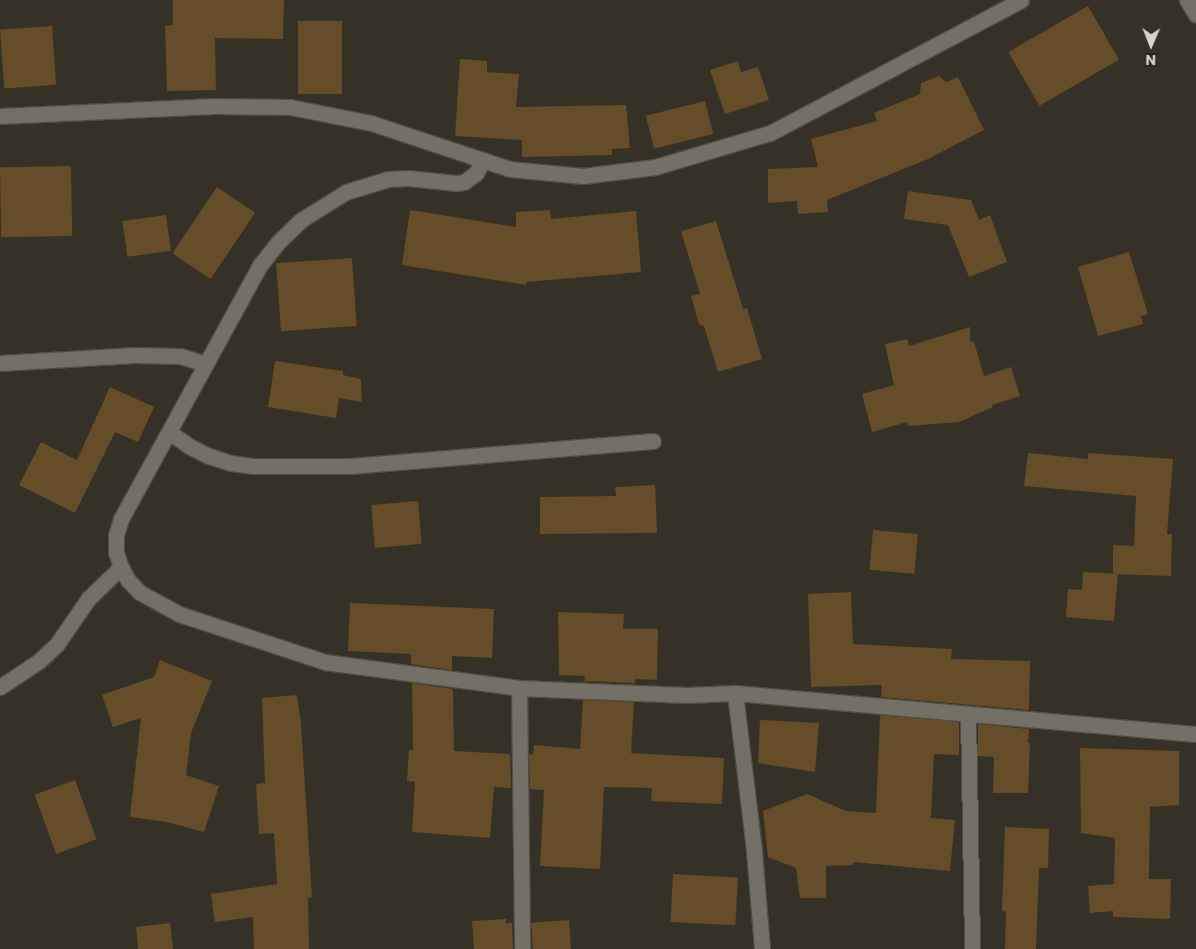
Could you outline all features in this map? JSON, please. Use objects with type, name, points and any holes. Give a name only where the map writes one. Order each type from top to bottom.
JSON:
[{"type":"street","points":[[0,116],[214,106],[290,107],[371,123],[510,169],[583,176],[655,167],[770,133],[1021,0]]},
{"type":"street","points":[[1187,0],[1196,15]]},
{"type":"street","points":[[483,160],[476,173],[464,182],[456,183],[408,178],[374,183],[346,192],[301,220],[278,241],[260,266],[121,520],[116,535],[116,552],[120,567],[139,592],[179,614],[325,662],[520,688],[686,695],[735,693],[1196,734]]},
{"type":"street","points":[[0,363],[135,355],[180,356],[206,364]]},
{"type":"street","points":[[169,432],[189,446],[209,456],[253,466],[350,466],[653,441]]},
{"type":"street","points":[[0,687],[40,661],[57,644],[88,599],[120,567]]},
{"type":"street","points":[[520,688],[522,949]]},
{"type":"street","points":[[735,693],[754,851],[762,949]]},
{"type":"street","points":[[968,714],[972,949]]},
{"type":"building","points":[[173,0],[284,0],[283,39],[215,38],[216,90],[167,91],[165,26],[173,25]]},
{"type":"building","points":[[1088,6],[1119,60],[1039,106],[1008,52]]},
{"type":"building","points":[[298,21],[342,21],[342,94],[298,94]]},
{"type":"building","points":[[52,26],[56,85],[4,88],[0,30]]},
{"type":"building","points":[[460,59],[487,61],[487,72],[519,74],[516,107],[626,105],[630,148],[612,149],[612,155],[522,157],[522,140],[455,136]]},
{"type":"building","points":[[738,61],[741,72],[758,67],[769,100],[725,114],[710,70]]},
{"type":"building","points":[[939,76],[946,82],[958,77],[984,130],[928,159],[827,200],[828,212],[798,214],[797,201],[768,203],[768,169],[818,167],[811,139],[877,121],[874,113],[920,94],[921,83]]},
{"type":"building","points":[[705,101],[713,134],[654,149],[646,116]]},
{"type":"building","points":[[71,166],[72,236],[1,237],[0,167]]},
{"type":"building","points":[[217,187],[255,213],[210,279],[172,253]]},
{"type":"building","points":[[908,191],[971,200],[979,220],[990,215],[1007,262],[969,277],[948,225],[904,219]]},
{"type":"building","points":[[410,210],[516,227],[516,212],[550,210],[551,219],[636,211],[641,272],[527,282],[526,285],[402,265]]},
{"type":"building","points":[[166,215],[171,251],[127,257],[122,221]]},
{"type":"building","points":[[716,221],[743,309],[747,308],[762,359],[718,372],[704,326],[699,324],[691,296],[700,294],[681,231]]},
{"type":"building","points":[[1129,252],[1148,314],[1141,316],[1143,324],[1098,336],[1078,267]]},
{"type":"building","points":[[352,258],[357,326],[281,331],[276,263]]},
{"type":"building","points":[[970,327],[970,341],[974,342],[984,376],[1011,367],[1020,396],[992,405],[993,407],[959,422],[908,426],[907,422],[872,432],[862,394],[894,385],[885,344],[907,339],[909,346]]},
{"type":"building","points":[[275,361],[343,371],[343,375],[361,379],[362,402],[339,398],[336,418],[268,407]]},
{"type":"building","points":[[110,387],[154,407],[138,442],[115,432],[75,513],[19,485],[41,442],[77,460]]},
{"type":"building","points":[[1028,453],[1088,459],[1088,453],[1173,459],[1167,534],[1172,534],[1171,576],[1113,574],[1113,545],[1134,546],[1136,496],[1024,486]]},
{"type":"building","points":[[655,485],[657,533],[540,534],[540,497],[616,496],[615,487]]},
{"type":"building","points":[[418,501],[422,544],[375,548],[371,505]]},
{"type":"building","points":[[873,530],[918,534],[914,574],[870,570]]},
{"type":"building","points":[[1083,572],[1118,574],[1114,621],[1066,617],[1068,589],[1082,590]]},
{"type":"building","points":[[851,592],[853,644],[952,649],[951,659],[1030,661],[1029,710],[881,697],[882,685],[811,687],[808,594]]},
{"type":"building","points":[[350,603],[494,609],[492,658],[452,656],[452,670],[411,664],[411,654],[348,651]]},
{"type":"building","points":[[558,612],[624,614],[623,629],[658,629],[657,680],[635,679],[635,683],[584,681],[585,676],[559,675]]},
{"type":"building","points":[[160,660],[212,681],[191,733],[186,775],[219,786],[204,832],[167,822],[130,817],[141,718],[113,727],[102,695],[154,677]]},
{"type":"building","points":[[412,683],[453,689],[454,751],[510,754],[511,788],[494,787],[490,838],[412,832],[415,782],[407,781],[409,750],[413,750]]},
{"type":"building","points":[[297,695],[301,724],[312,897],[308,898],[309,949],[254,949],[253,917],[215,922],[211,894],[277,884],[274,833],[259,834],[256,784],[265,783],[262,698]]},
{"type":"building","points":[[583,700],[634,702],[631,753],[724,758],[722,804],[651,801],[652,788],[604,787],[600,869],[540,866],[544,790],[530,789],[529,754],[533,755],[534,745],[580,749]]},
{"type":"building","points":[[880,715],[959,722],[959,755],[934,754],[931,818],[955,820],[950,871],[853,862],[853,865],[826,866],[826,898],[800,898],[796,868],[768,857],[763,811],[807,794],[846,811],[876,813]]},
{"type":"building","points":[[760,720],[819,723],[815,772],[758,763]]},
{"type":"building","points":[[978,724],[1029,729],[1028,793],[993,793],[994,757],[978,756]]},
{"type":"building","points":[[1080,748],[1179,751],[1179,805],[1150,807],[1149,879],[1171,879],[1170,919],[1113,917],[1113,911],[1090,913],[1088,886],[1114,884],[1115,838],[1081,833]]},
{"type":"building","points":[[75,780],[97,839],[56,854],[35,795]]},
{"type":"building","points":[[1005,827],[1049,829],[1048,868],[1039,868],[1036,949],[1005,949],[1006,912],[1002,911]]},
{"type":"building","points":[[673,874],[738,877],[735,925],[670,922]]},
{"type":"building","points":[[506,919],[506,923],[512,923],[513,949],[474,949],[472,921]]},
{"type":"building","points":[[569,920],[571,949],[533,949],[531,923]]},
{"type":"building","points":[[170,923],[173,949],[138,949],[136,927]]}]
